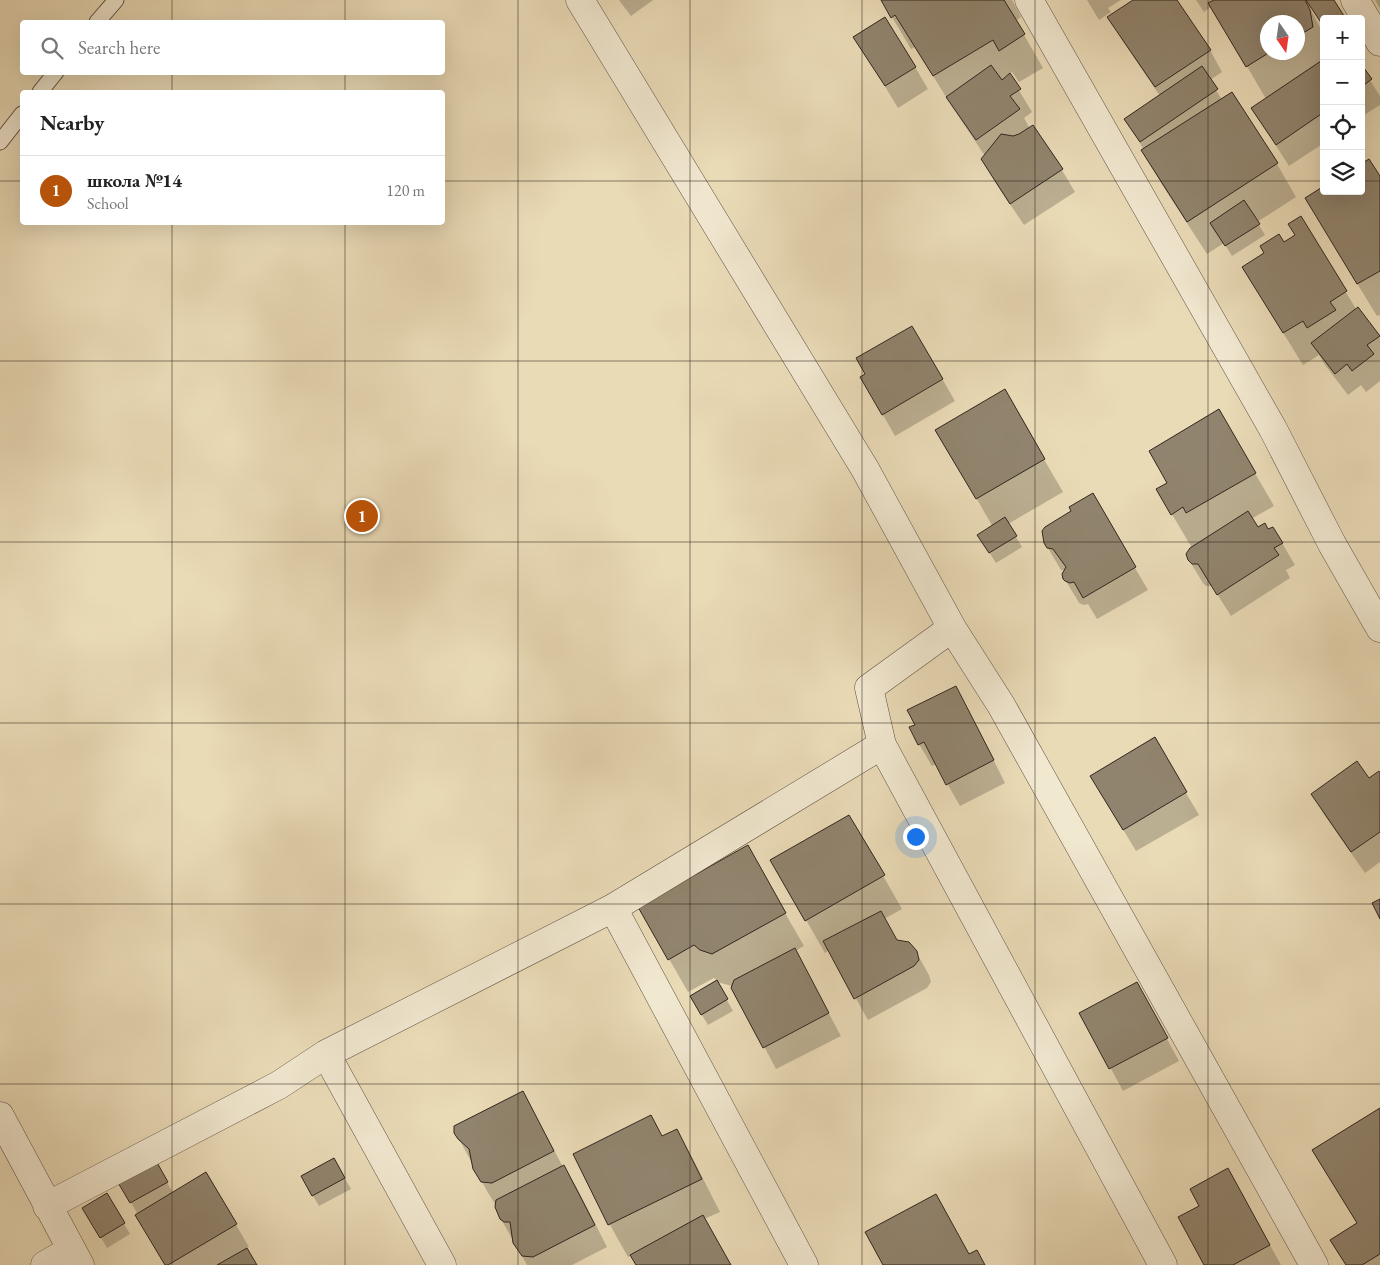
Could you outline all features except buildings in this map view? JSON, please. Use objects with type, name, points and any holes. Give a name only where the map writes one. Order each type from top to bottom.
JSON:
[{"type":"street","points":[[580,0],[865,470],[952,628],[1001,705],[1314,1265]]},
{"type":"street","points":[[1029,0],[1273,429],[1332,544],[1380,628]]},
{"type":"street","points":[[1354,0],[1380,42]]},
{"type":"street","points":[[952,628],[869,688],[882,745],[1163,1265]]},
{"type":"street","points":[[47,1206],[280,1085],[326,1054],[613,908],[882,745]]},
{"type":"street","points":[[613,908],[804,1265]]},
{"type":"street","points":[[326,1054],[442,1265]]},
{"type":"street","points":[[0,1116],[76,1257],[44,1265]]},
{"type":"lane","points":[[99,20],[116,0]]},
{"type":"lane","points":[[42,90],[54,75]]},
{"type":"lane","points":[[0,142],[20,117]]},
{"type":"place","name":"школа №14","points":[[362,516]]}]
